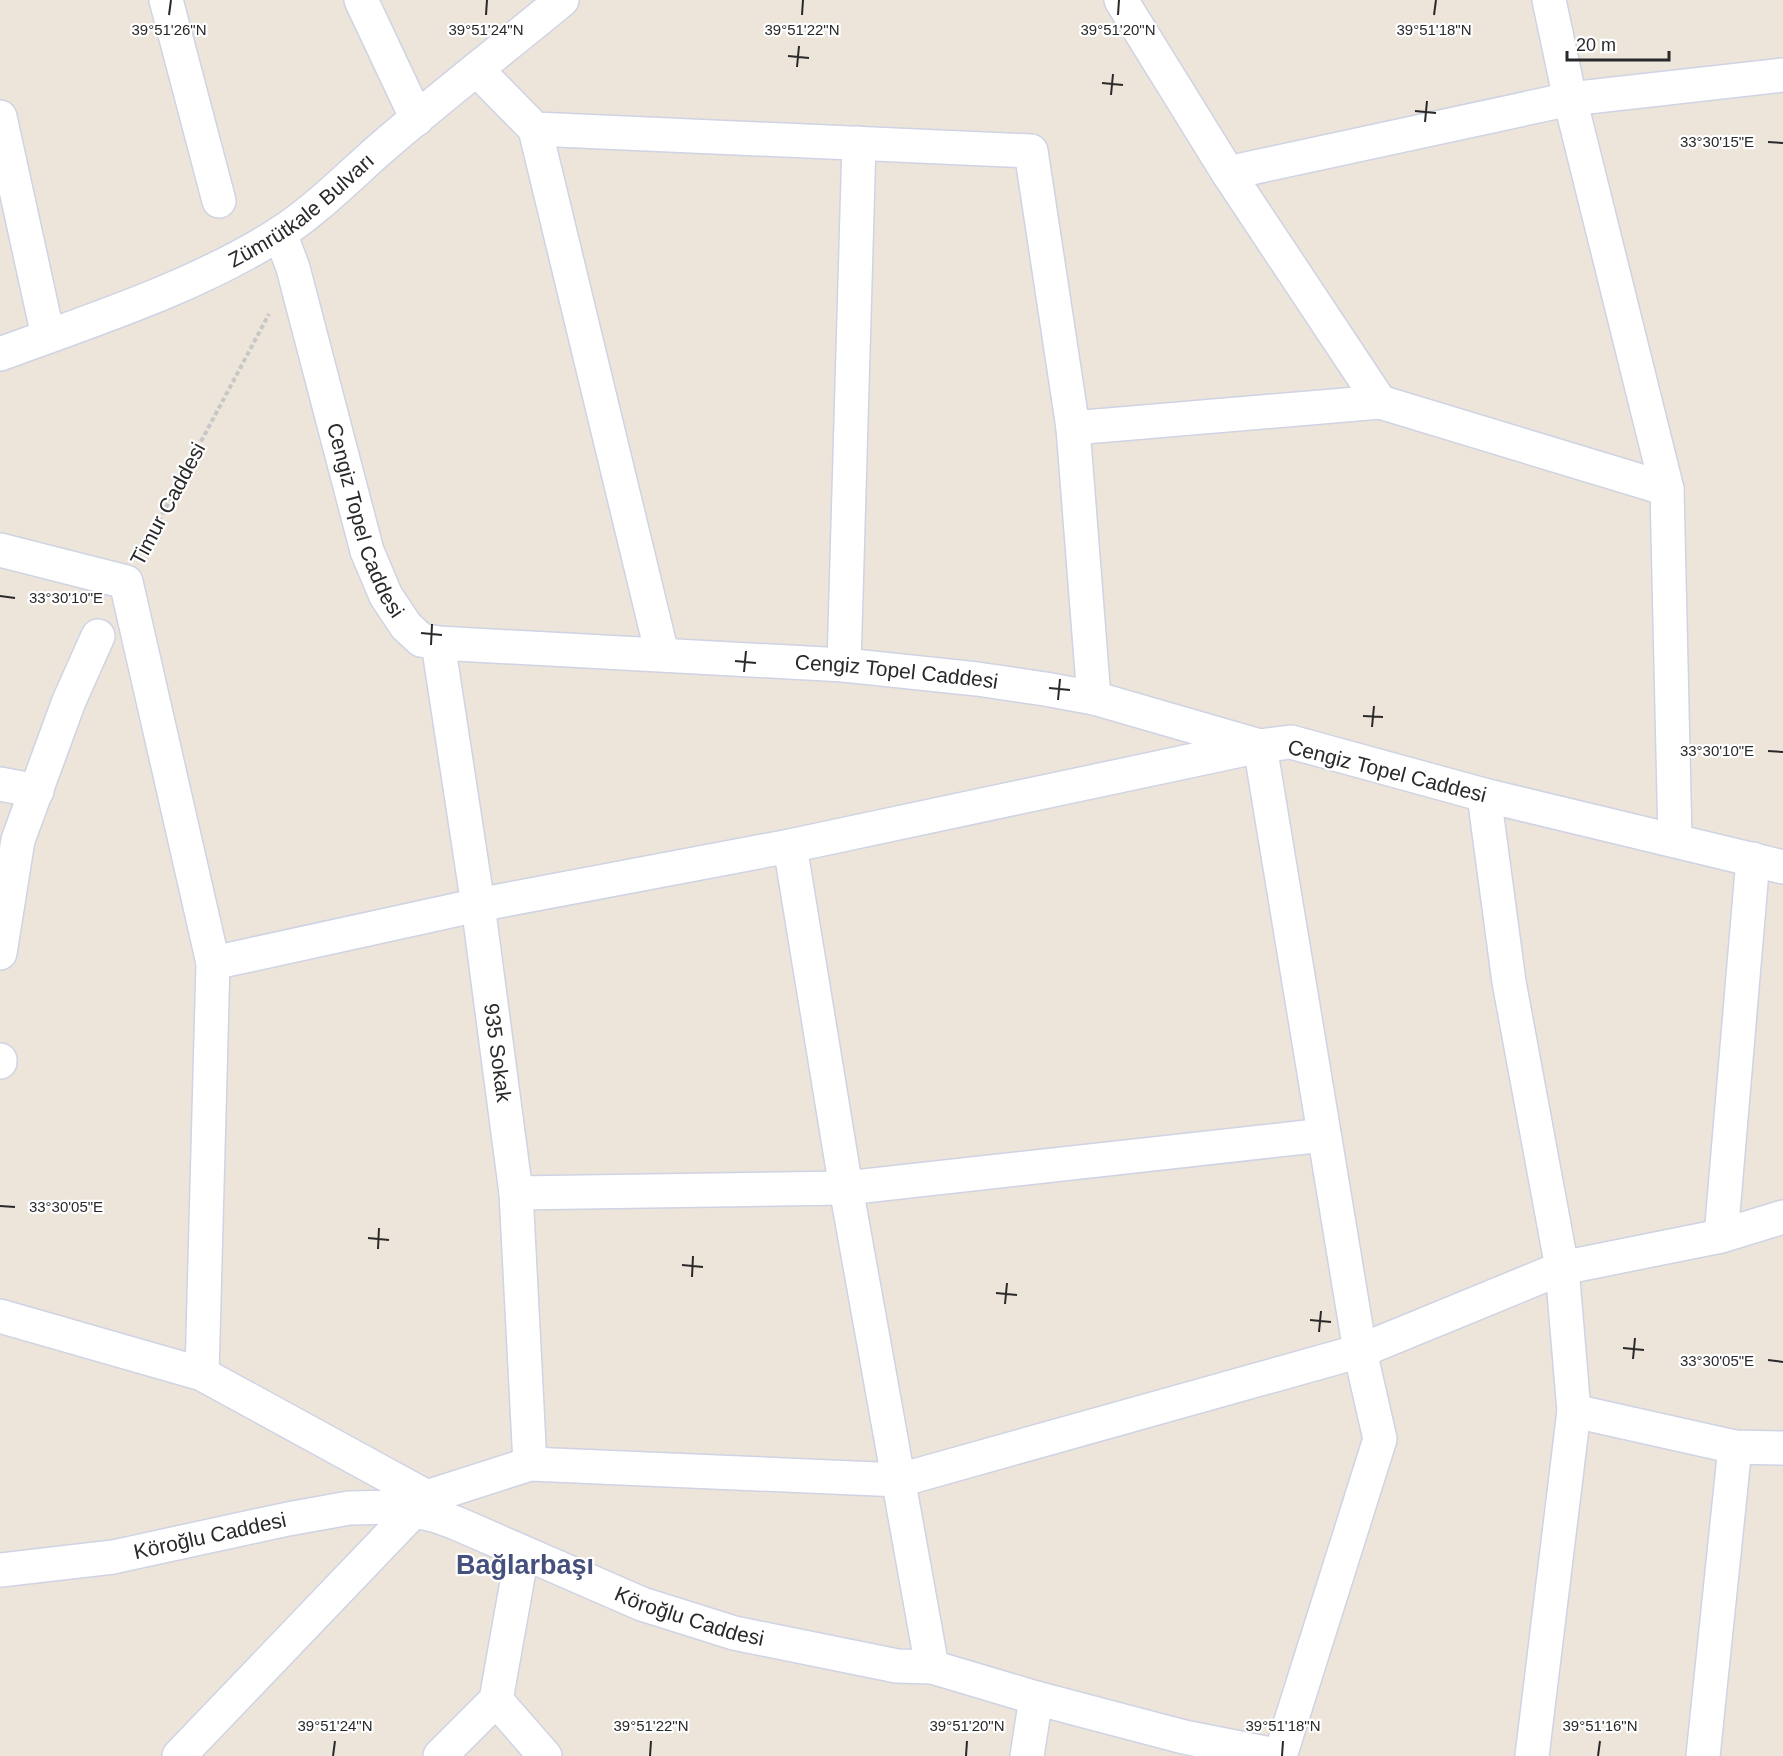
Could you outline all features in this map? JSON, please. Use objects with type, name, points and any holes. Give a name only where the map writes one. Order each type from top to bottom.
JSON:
[{"type":"street","points":[[166,0],[219,201]]},
{"type":"street","points":[[361,0],[417,119]]},
{"type":"street","name":"Zümrütkale Bulvarı","points":[[0,354],[192,280],[280,233],[309,212],[417,119],[562,0]]},
{"type":"street","points":[[1121,0],[1228,173],[1380,402]]},
{"type":"street","points":[[1549,0],[1570,99],[1667,489],[1675,840]]},
{"type":"street","points":[[477,70],[535,129],[662,654]]},
{"type":"street","points":[[1228,173],[1570,99],[1783,75]]},
{"type":"street","points":[[0,117],[48,336]]},
{"type":"street","points":[[535,129],[1031,151],[1073,428],[1094,698]]},
{"type":"street","points":[[844,665],[859,143]]},
{"type":"street","name":"Cengiz Topel Caddesi","points":[[280,233],[293,268],[367,551],[386,596],[406,626],[421,640],[438,643],[844,665],[977,679],[1045,689],[1094,698],[1260,746],[1291,742],[1484,795],[1768,863]]},
{"type":"street","points":[[1073,428],[1380,402],[1667,489]]},
{"type":"street","points":[[0,550],[126,582],[213,963],[202,1374]]},
{"type":"street","points":[[0,953],[18,840],[69,701],[98,636]]},
{"type":"street","name":"935 Sokak","points":[[438,643],[478,905],[516,1192],[530,1464]]},
{"type":"street","points":[[213,963],[478,905],[790,846],[1260,746],[1360,1351],[1380,1439],[1280,1756]]},
{"type":"street","points":[[0,784],[37,791]]},
{"type":"street","points":[[1484,795],[1509,982],[1562,1268],[1574,1411],[1532,1756]]},
{"type":"street","points":[[790,846],[846,1188],[932,1667]]},
{"type":"street","points":[[1722,1236],[1768,863]]},
{"type":"street","points":[[516,1192],[846,1188],[1324,1135]]},
{"type":"street","points":[[179,1756],[421,1504],[530,1464],[900,1480],[1360,1351],[1562,1268],[1722,1236],[1783,1217]]},
{"type":"street","points":[[0,1316],[202,1374],[421,1504]]},
{"type":"street","points":[[1574,1411],[1735,1447],[1783,1448]]},
{"type":"street","points":[[1703,1756],[1735,1447]]},
{"type":"street","name":"Köroğlu Caddesi","points":[[0,1570],[113,1557],[349,1508],[421,1504],[522,1554],[642,1604],[734,1633],[897,1666],[932,1667],[1183,1746],[1280,1756]]},
{"type":"street","points":[[440,1756],[496,1700],[522,1554]]},
{"type":"street","points":[[1027,1756],[1036,1698]]},
{"type":"street","points":[[496,1700],[545,1756]]},
{"type":"path","name":"Timur Caddesi","points":[[126,582],[293,268]]},
{"type":"district","name":"Bağlarbaşı","points":[[525,1565]]}]
